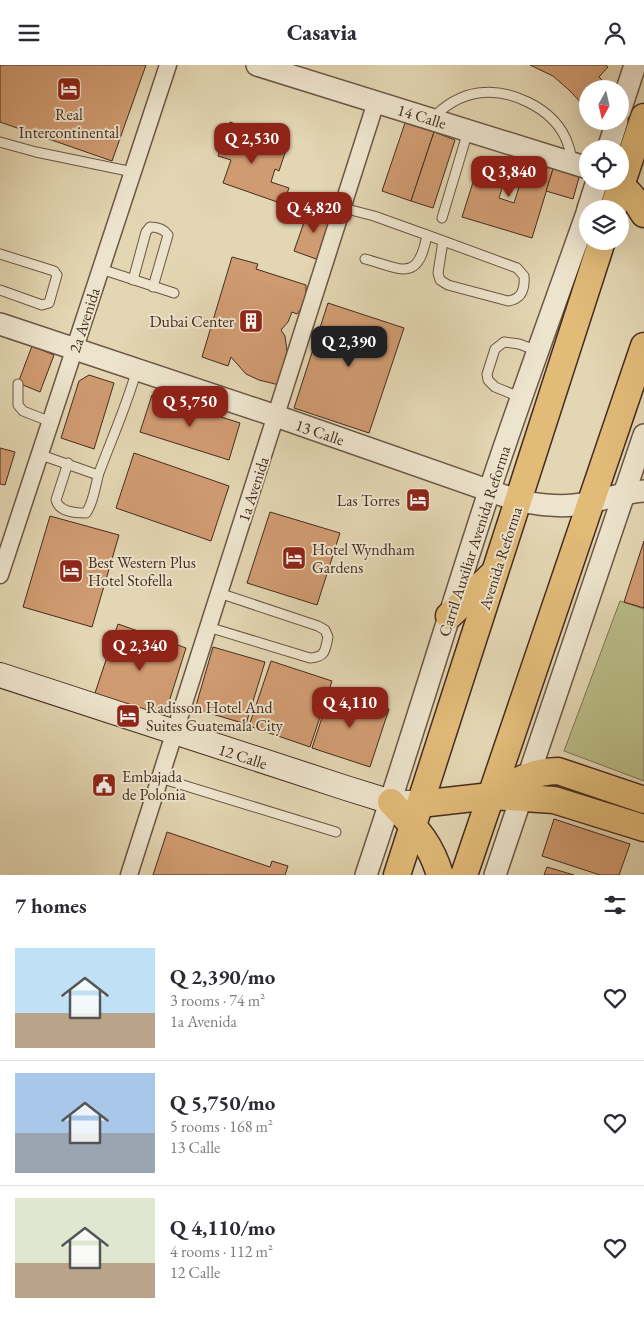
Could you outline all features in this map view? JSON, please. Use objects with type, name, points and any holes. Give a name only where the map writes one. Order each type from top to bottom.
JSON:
[{"type":"main road","points":[[629,154],[644,117]]},
{"type":"main road","points":[[627,190],[644,214]]},
{"type":"main road","name":"Avenida Reforma","points":[[397,875],[599,250]]},
{"type":"main road","points":[[464,875],[644,346]]},
{"type":"main road","points":[[449,616],[495,573]]},
{"type":"main road","name":"12 Calle","points":[[0,675],[175,734],[391,802]]},
{"type":"main road","points":[[509,743],[516,767],[523,773],[525,786]]},
{"type":"main road","points":[[391,802],[417,815],[492,797],[525,786],[544,771],[558,771],[644,800]]},
{"type":"main road","points":[[525,786],[561,802],[644,829]]},
{"type":"main road","points":[[417,815],[423,836],[431,849],[440,875]]},
{"type":"street","name":"2a Avenida","points":[[0,575],[168,65]]},
{"type":"street","name":"14 Calle","points":[[257,65],[579,166]]},
{"type":"street","points":[[629,83],[635,65]]},
{"type":"street","name":"1a Avenida","points":[[129,875],[376,102]]},
{"type":"street","name":"Carril Auxiliar Avenida Reforma","points":[[597,200],[608,190]]},
{"type":"street","name":"Carril Auxiliar Avenida Reforma","points":[[366,875],[391,802],[489,491],[579,235]]},
{"type":"street","name":"13 Calle","points":[[0,324],[276,416],[519,501],[550,506],[573,505],[634,492]]},
{"type":"street","points":[[495,875],[525,786],[634,492],[644,435]]},
{"type":"lane","points":[[432,119],[443,107],[469,95],[486,93],[517,99],[533,104],[555,122],[579,164]]},
{"type":"lane","points":[[442,218],[468,131]]},
{"type":"lane","points":[[0,142],[36,152],[133,172]]},
{"type":"lane","points":[[343,208],[374,216],[427,235],[517,269],[524,276],[523,289],[520,296],[515,300],[508,301],[448,285],[440,280],[438,273],[442,241]]},
{"type":"lane","points":[[134,280],[146,233],[150,227],[155,227],[166,231],[168,235],[154,287]]},
{"type":"lane","points":[[365,259],[405,269],[412,268],[418,263],[427,235]]},
{"type":"lane","points":[[0,254],[54,271],[57,275],[49,303],[46,305],[0,290]]},
{"type":"lane","points":[[101,269],[174,293]]},
{"type":"lane","points":[[522,398],[495,387],[488,379],[487,373],[495,349],[504,343],[519,344],[538,351]]},
{"type":"lane","points":[[68,463],[56,499],[57,504],[75,513],[86,513],[90,508],[98,475],[131,392],[137,369]]},
{"type":"lane","points":[[18,384],[18,405],[23,411],[51,422]]},
{"type":"lane","points":[[41,455],[98,475]]},
{"type":"lane","points":[[208,627],[310,658],[318,658],[324,654],[328,637],[325,630],[219,593]]},
{"type":"lane","points":[[160,778],[336,833]]},
{"type":"green space","points":[[620,601],[644,609],[644,781],[564,751]]},
{"type":"building","name":"Real Intercontinental","points":[[0,65],[146,65],[112,161],[0,122]]},
{"type":"building","points":[[530,65],[606,65],[608,67],[599,77],[602,80],[579,80],[579,101],[553,76]]},
{"type":"building","points":[[230,122],[246,128],[243,138],[285,153],[279,171],[275,169],[271,182],[289,188],[283,204],[223,183],[231,160],[218,156]]},
{"type":"building","points":[[405,123],[434,132],[411,201],[382,191]]},
{"type":"building","points":[[434,132],[455,140],[433,208],[411,201]]},
{"type":"building","points":[[528,158],[554,166],[532,238],[462,217],[480,160],[508,169],[499,198],[514,203]]},
{"type":"building","points":[[554,166],[579,174],[573,199],[546,191]]},
{"type":"building","points":[[309,208],[333,217],[319,260],[294,251]]},
{"type":"building","name":"Dubai Center","points":[[232,257],[258,264],[256,269],[306,285],[306,298],[303,306],[297,314],[292,312],[288,322],[281,330],[285,336],[287,351],[279,385],[259,380],[246,374],[231,357],[228,366],[202,357]]},
{"type":"building","points":[[328,303],[404,328],[369,433],[294,408]]},
{"type":"building","points":[[32,346],[54,355],[40,392],[18,383]]},
{"type":"building","points":[[89,375],[114,383],[94,449],[61,438],[79,381]]},
{"type":"building","points":[[152,395],[240,423],[229,460],[140,432]]},
{"type":"building","points":[[0,448],[15,452],[5,485],[0,484]]},
{"type":"building","points":[[134,453],[229,486],[211,541],[116,508]]},
{"type":"building","name":"Hotel Wyndham Gardens","points":[[270,512],[340,533],[317,605],[247,583]]},
{"type":"building","name":"Best Western Plus Hotel Stofella","points":[[50,516],[119,535],[92,627],[23,607]]},
{"type":"building","points":[[644,541],[644,608],[624,602]]},
{"type":"building","points":[[118,624],[186,648],[163,721],[94,696]]},
{"type":"building","points":[[213,647],[265,662],[246,724],[195,709]]},
{"type":"building","points":[[271,661],[332,681],[310,747],[249,726]]},
{"type":"building","points":[[331,690],[389,709],[370,767],[312,748]]},
{"type":"building","points":[[554,819],[630,844],[619,875],[600,875],[542,856]]},
{"type":"building","points":[[167,832],[270,867],[272,861],[288,866],[285,875],[153,875]]},
{"type":"building","points":[[547,867],[574,875],[544,875]]},
{"type":"place","name":"Real Intercontinental","points":[[69,89]]},
{"type":"place","name":"Dubai Center","points":[[251,321]]},
{"type":"place","name":"Las Torres","points":[[418,500]]},
{"type":"place","name":"Hotel Wyndham Gardens","points":[[294,558]]},
{"type":"place","name":"Best Western Plus Hotel Stofella","points":[[71,571]]},
{"type":"place","name":"Radisson Hotel And Suites Guatemala City","points":[[128,716]]},
{"type":"place","name":"Embajada de Polonia","points":[[104,785]]}]
